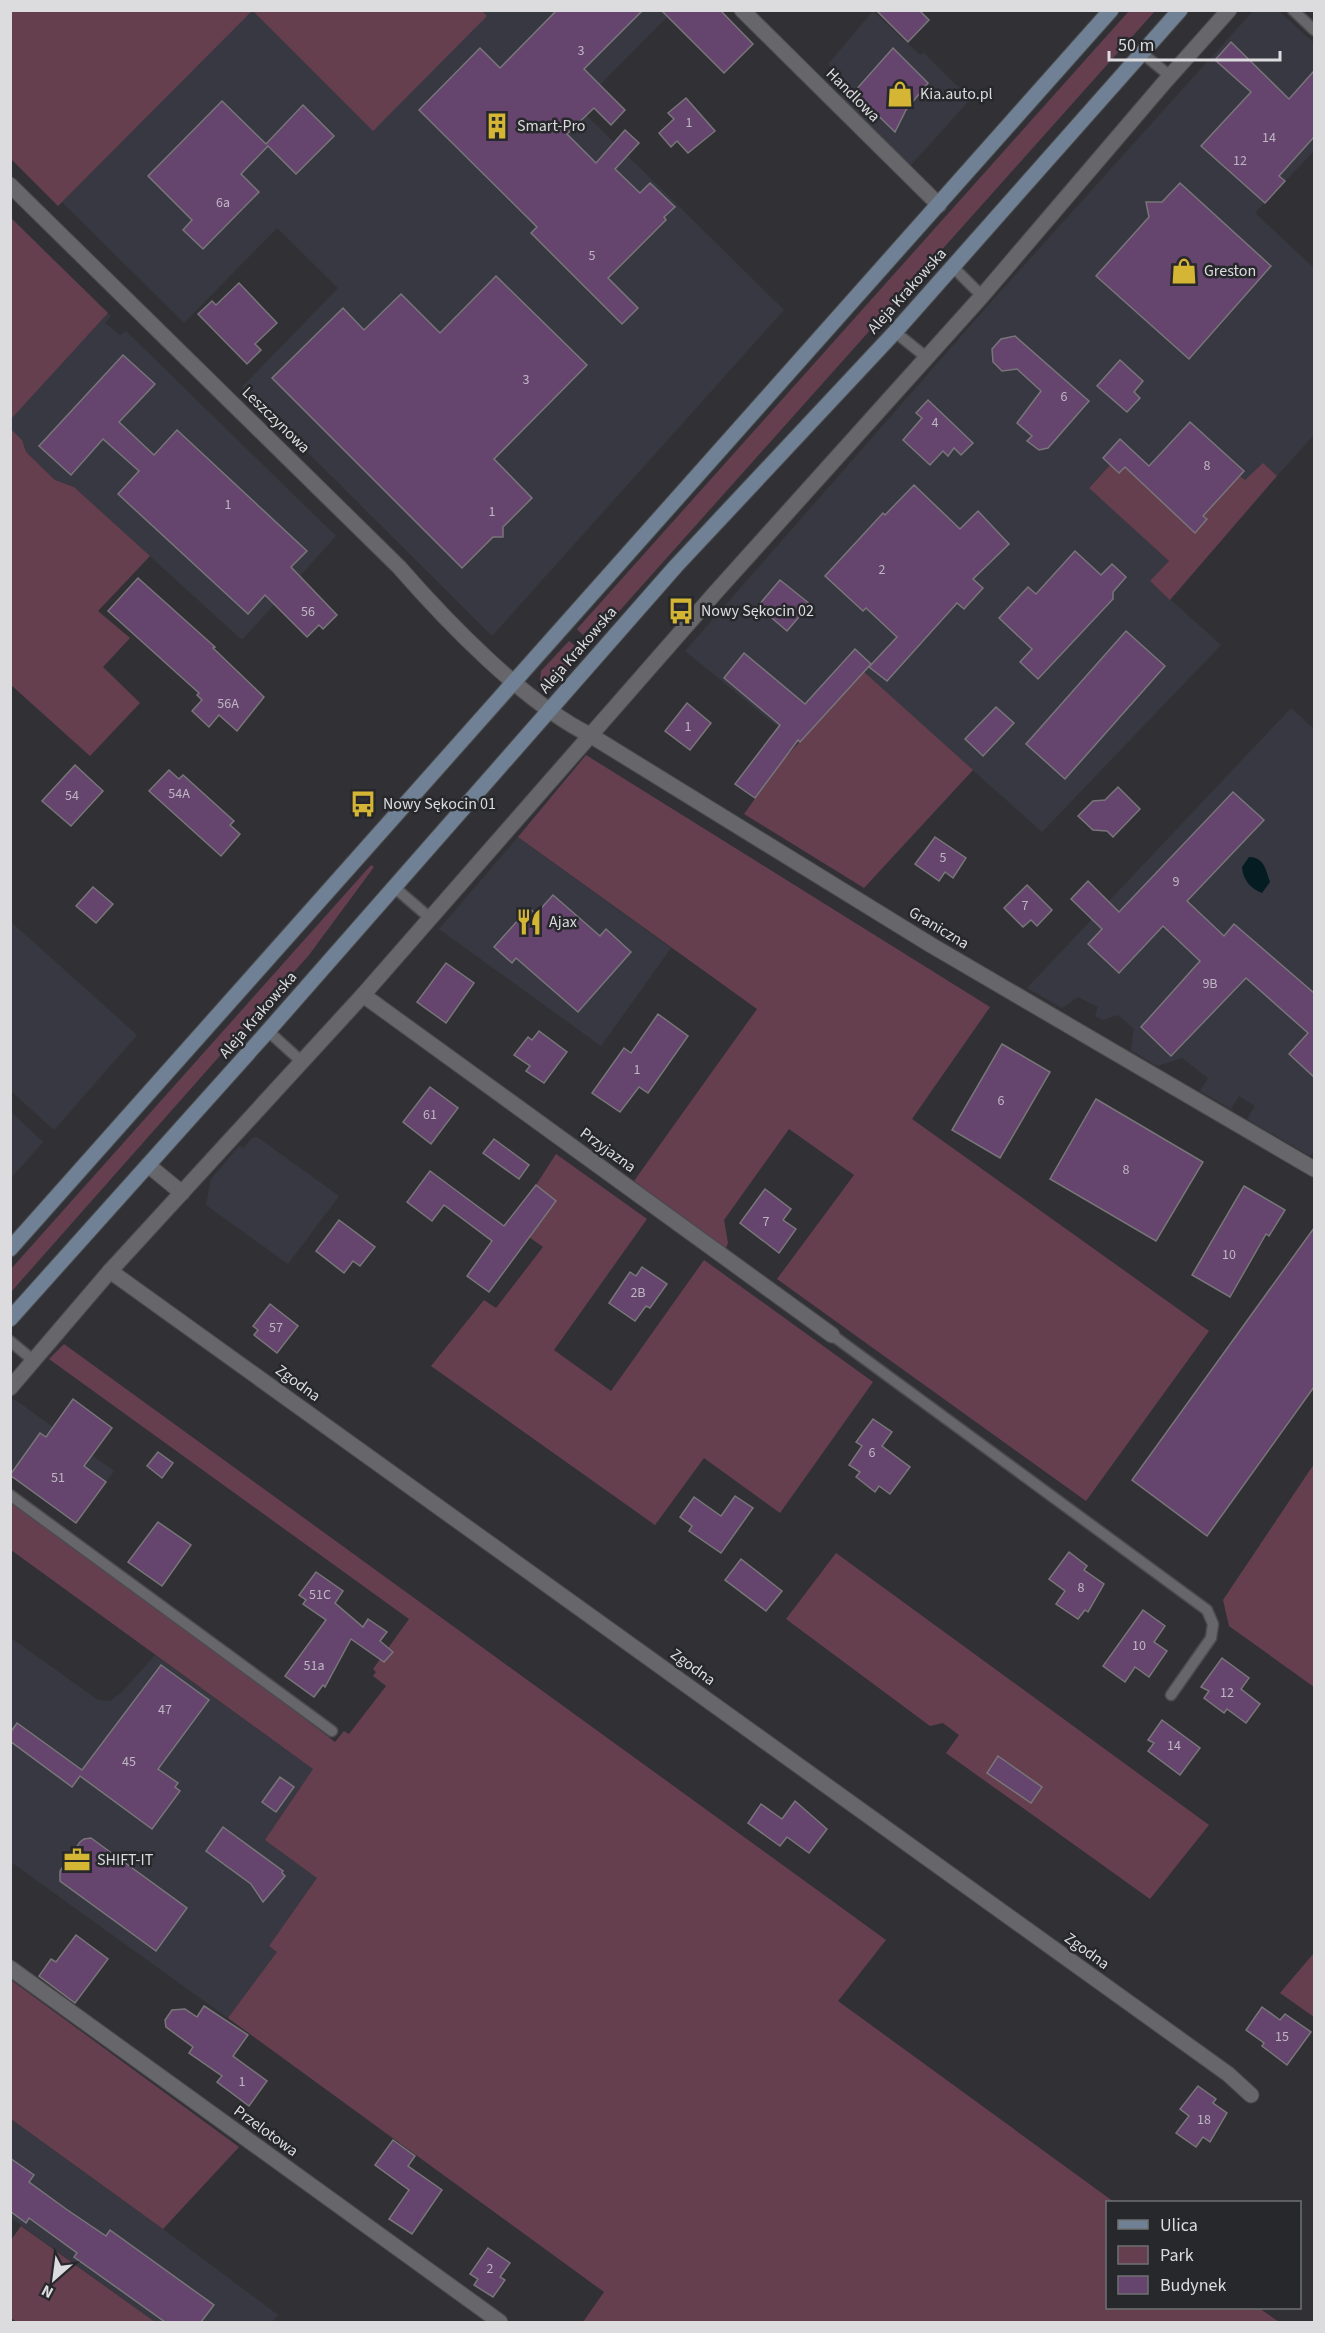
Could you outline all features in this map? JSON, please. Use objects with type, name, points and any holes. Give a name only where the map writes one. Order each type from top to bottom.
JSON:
[{"type":"main road","name":"Aleja Krakowska","points":[[10,1249],[1112,10]]},
{"type":"main road","name":"Aleja Krakowska","points":[[10,1319],[268,1031],[676,566],[895,332],[1180,10]]},
{"type":"street","name":"Handlowa","points":[[742,10],[939,205]]},
{"type":"street","points":[[10,1388],[110,1271],[363,995],[590,735],[982,296],[1223,12]]},
{"type":"street","name":"Leszczynowa","points":[[10,185],[399,567],[444,615],[549,711]]},
{"type":"street","name":"Graniczna","points":[[549,711],[931,945],[1314,1169]]},
{"type":"street","name":"Przyjazna","points":[[363,995],[832,1335]]},
{"type":"street","points":[[148,1165],[182,1193]]},
{"type":"street","name":"Zgodna","points":[[110,1271],[1228,2074],[1251,2095]]},
{"type":"street","name":"Przelotowa","points":[[10,1968],[500,2322]]},
{"type":"lane","points":[[1293,10],[1314,30]]},
{"type":"lane","points":[[1142,53],[1170,76]]},
{"type":"lane","points":[[953,267],[982,296]]},
{"type":"lane","points":[[895,332],[926,357]]},
{"type":"lane","points":[[394,887],[430,918]]},
{"type":"lane","points":[[268,1031],[301,1061]]},
{"type":"lane","points":[[832,1335],[1207,1610],[1213,1624],[1211,1638],[1171,1695]]},
{"type":"lane","points":[[10,1341],[34,1361]]},
{"type":"lane","points":[[10,1494],[332,1731]]},
{"type":"shaded area","points":[[252,11],[487,16],[482,11],[673,11],[578,107],[784,310],[492,636],[242,387],[338,288],[277,228],[184,323],[62,202]]},
{"type":"shaded area","points":[[873,11],[920,55],[924,53],[956,85],[973,96],[910,166],[840,96],[843,77],[828,64]]},
{"type":"shaded area","points":[[1253,11],[1279,11],[1314,43],[1314,151],[1255,213],[1314,268],[1314,435],[1277,476],[1263,463],[1245,480],[1240,476],[1203,516],[1207,519],[1195,533],[1125,467],[1119,473],[1110,465],[1089,487],[1169,561],[1151,582],[1221,645],[1042,832],[864,673],[799,744],[685,651],[991,302]]},
{"type":"shaded area","points":[[108,313],[111,316],[105,323],[120,335],[126,331],[336,536],[242,640],[74,487],[55,480],[26,452],[22,440],[11,429],[10,419]]},
{"type":"shaded area","points":[[1291,708],[1314,729],[1314,1151],[1310,1156],[1247,1119],[1255,1106],[1239,1096],[1231,1109],[1200,1091],[1208,1078],[1182,1058],[1157,1066],[1131,1050],[1134,1029],[1118,1015],[1103,1020],[1095,1016],[1098,1007],[1078,997],[1062,1008],[1027,988]]},
{"type":"shaded area","points":[[518,837],[671,948],[601,1046],[439,929]]},
{"type":"shaded area","points":[[11,922],[137,1035],[54,1130],[11,1091]]},
{"type":"shaded area","points":[[11,1112],[43,1142],[11,1178]]},
{"type":"shaded area","points":[[257,1137],[339,1196],[288,1264],[206,1205],[211,1179],[239,1146],[244,1148],[252,1138]]},
{"type":"shaded area","points":[[14,1399],[114,1471],[76,1523],[11,1475],[10,1403]]},
{"type":"shaded area","points":[[11,1638],[98,1700],[110,1701],[122,1692],[155,1655],[313,1769],[266,1840],[318,1878],[269,1946],[326,1987],[275,2052],[11,1862]]},
{"type":"shaded area","points":[[11,2119],[278,2315],[272,2322],[155,2322],[11,2218]]},
{"type":"green space","points":[[10,11],[252,11],[58,206],[11,159]]},
{"type":"green space","points":[[253,11],[482,11],[487,16],[373,131]]},
{"type":"green space","points":[[1129,11],[1155,11],[614,617],[606,610],[583,635],[577,629]]},
{"type":"green space","points":[[11,218],[108,313],[10,419]]},
{"type":"green space","points":[[11,429],[22,440],[26,452],[55,480],[74,487],[150,556],[98,611],[130,638],[103,667],[140,703],[90,756],[11,685]]},
{"type":"green space","points":[[1263,463],[1277,476],[1170,600],[1150,581],[1169,561],[1089,488],[1110,465],[1119,473],[1125,467],[1195,532],[1207,520],[1203,516],[1240,476],[1245,480]]},
{"type":"green space","points":[[601,625],[604,628],[555,683],[548,686],[540,680],[541,671],[569,641],[579,649]]},
{"type":"green space","points":[[864,672],[973,770],[864,888],[744,814],[782,761]]},
{"type":"green space","points":[[586,755],[990,1007],[912,1119],[1209,1331],[1086,1501],[777,1279],[854,1175],[789,1129],[724,1220],[728,1243],[726,1248],[634,1181],[757,1009],[518,837]]},
{"type":"green space","points":[[371,865],[374,867],[309,955],[11,1292],[11,1269]]},
{"type":"green space","points":[[556,1154],[647,1219],[554,1350],[611,1391],[704,1260],[873,1382],[780,1513],[704,1458],[655,1525],[431,1366],[484,1300],[496,1308],[543,1247],[529,1237],[556,1201],[536,1185]]},
{"type":"green space","points":[[64,1344],[886,1940],[838,2001],[1113,2201],[1106,2201],[1106,2309],[1260,2309],[1279,2322],[583,2322],[604,2292],[228,2018],[277,1952],[269,1946],[317,1878],[265,1840],[313,1769],[11,1550],[11,1502],[285,1701],[285,1704],[335,1742],[344,1731],[349,1734],[386,1686],[373,1676],[376,1672],[373,1669],[409,1619],[49,1359]]},
{"type":"green space","points":[[1314,1464],[1314,1687],[1229,1626],[1223,1600]]},
{"type":"green space","points":[[836,1553],[1209,1825],[1150,1899],[946,1753],[959,1735],[943,1723],[930,1726],[786,1619]]},
{"type":"green space","points":[[1314,1953],[1314,2017],[1280,1993]]},
{"type":"green space","points":[[11,1980],[239,2147],[163,2229],[11,2119]]},
{"type":"green space","points":[[21,2226],[155,2322],[17,2322],[11,2318],[11,2240]]},
{"type":"water","points":[[1249,857],[1258,859],[1264,865],[1267,873],[1270,882],[1262,893],[1254,889],[1244,876],[1242,867]]},
{"type":"building","points":[[557,10],[643,10],[584,69],[625,110],[611,125],[594,108],[567,134],[596,163],[625,130],[639,143],[615,169],[640,193],[650,183],[675,207],[664,217],[666,220],[608,278],[638,308],[622,324],[531,233],[537,227],[419,110],[480,48],[500,68]]},
{"type":"building","points":[[661,10],[720,10],[753,44],[724,73]]},
{"type":"building","points":[[876,10],[919,10],[929,20],[908,42]]},
{"type":"building","points":[[1231,42],[1289,99],[1314,71],[1314,137],[1279,176],[1285,181],[1265,203],[1201,146],[1251,92],[1215,60]]},
{"type":"building","points":[[893,48],[928,83],[906,110],[895,132],[854,92]]},
{"type":"building","points":[[686,98],[715,131],[688,153],[677,141],[671,147],[659,133],[674,119],[668,113]]},
{"type":"building","points":[[222,101],[266,144],[303,105],[334,136],[296,174],[268,146],[241,174],[259,192],[203,249],[183,230],[192,220],[148,176]]},
{"type":"building","name":"Greston","points":[[1180,183],[1271,266],[1189,359],[1096,276],[1149,217],[1146,202],[1162,202]]},
{"type":"building","points":[[496,276],[587,365],[494,459],[532,498],[503,527],[503,537],[493,537],[462,568],[272,378],[343,308],[364,330],[401,294],[440,333]]},
{"type":"building","points":[[239,283],[277,323],[255,344],[261,350],[247,364],[198,314],[212,301],[216,305]]},
{"type":"building","points":[[1015,336],[1089,401],[1048,448],[1039,450],[1027,441],[1032,436],[1017,423],[1041,391],[1017,369],[1002,371],[993,362],[992,349],[1001,339]]},
{"type":"building","points":[[123,355],[155,384],[119,422],[154,455],[177,430],[307,551],[291,567],[337,615],[323,629],[319,625],[307,637],[265,595],[248,614],[118,494],[139,471],[103,439],[71,475],[39,446]]},
{"type":"building","points":[[1120,360],[1143,381],[1134,392],[1140,398],[1127,412],[1097,386]]},
{"type":"building","points":[[928,400],[973,443],[961,455],[954,448],[948,456],[943,451],[930,465],[903,440],[922,418],[916,413]]},
{"type":"building","points":[[1190,422],[1244,471],[1203,516],[1207,519],[1195,533],[1125,467],[1119,473],[1103,458],[1120,439],[1149,466]]},
{"type":"building","points":[[914,485],[960,529],[978,511],[1009,544],[973,579],[983,588],[964,609],[957,603],[887,681],[869,667],[897,637],[866,608],[863,611],[825,576],[883,513],[885,515]]},
{"type":"building","points":[[1075,551],[1101,575],[1112,564],[1126,577],[1113,592],[1113,599],[1038,679],[1020,662],[1032,649],[999,618],[1028,587],[1036,594]]},
{"type":"building","points":[[138,578],[215,647],[213,648],[264,697],[237,731],[219,715],[209,727],[192,711],[202,700],[197,695],[199,693],[108,611]]},
{"type":"building","points":[[780,580],[810,604],[787,631],[758,606]]},
{"type":"building","points":[[1126,631],[1165,666],[1065,779],[1026,744]]},
{"type":"building","points":[[855,649],[871,664],[800,742],[798,740],[755,798],[735,784],[780,725],[724,678],[744,653],[805,704]]},
{"type":"building","points":[[687,703],[711,723],[690,750],[665,731]]},
{"type":"building","points":[[996,707],[1014,723],[983,756],[965,739]]},
{"type":"building","points":[[75,765],[103,791],[71,826],[42,801]]},
{"type":"building","points":[[169,770],[179,779],[183,775],[234,821],[230,825],[240,834],[221,856],[149,791]]},
{"type":"building","points":[[1118,787],[1140,809],[1113,837],[1107,831],[1093,830],[1078,816],[1093,801],[1105,800]]},
{"type":"building","points":[[1233,792],[1264,820],[1187,901],[1224,936],[1234,924],[1314,993],[1314,1077],[1289,1054],[1308,1033],[1246,978],[1171,1056],[1141,1027],[1200,961],[1163,926],[1119,973],[1088,944],[1102,929],[1071,899],[1088,881],[1119,912]]},
{"type":"building","points":[[935,837],[966,858],[953,878],[945,872],[939,881],[915,864]]},
{"type":"building","points":[[1027,885],[1052,910],[1037,926],[1031,920],[1023,927],[1004,908]]},
{"type":"building","points":[[93,887],[113,904],[96,923],[76,906]]},
{"type":"building","points":[[553,895],[600,936],[606,929],[631,952],[578,1012],[516,958],[512,963],[494,947],[529,908],[536,914]]},
{"type":"building","points":[[446,963],[474,983],[446,1023],[417,1002]]},
{"type":"building","points":[[658,1014],[688,1036],[648,1093],[639,1087],[620,1112],[592,1093],[624,1048],[631,1053]]},
{"type":"building","points":[[539,1031],[567,1052],[544,1083],[526,1071],[530,1066],[514,1055],[528,1037],[532,1040]]},
{"type":"building","points":[[1002,1044],[1050,1072],[1000,1158],[952,1130]]},
{"type":"building","points":[[430,1087],[458,1108],[431,1144],[403,1122]]},
{"type":"building","points":[[1096,1099],[1203,1162],[1156,1241],[1050,1179]]},
{"type":"building","points":[[494,1139],[529,1165],[519,1179],[483,1153]]},
{"type":"building","points":[[430,1171],[504,1226],[536,1185],[556,1201],[489,1292],[467,1276],[492,1241],[444,1205],[432,1221],[407,1202]]},
{"type":"building","points":[[1244,1186],[1285,1210],[1269,1236],[1266,1234],[1230,1297],[1192,1275]]},
{"type":"building","points":[[765,1189],[791,1209],[783,1220],[796,1229],[779,1253],[740,1223]]},
{"type":"building","points":[[339,1220],[375,1247],[360,1266],[353,1261],[344,1273],[316,1251]]},
{"type":"building","points":[[1314,1228],[1314,1387],[1207,1536],[1132,1480]]},
{"type":"building","points":[[642,1267],[667,1284],[650,1308],[646,1306],[635,1321],[609,1303],[630,1272],[636,1276]]},
{"type":"building","points":[[270,1304],[298,1326],[277,1353],[254,1335],[258,1330],[253,1326]]},
{"type":"building","points":[[73,1399],[112,1428],[84,1466],[106,1482],[76,1523],[10,1475],[40,1433],[46,1437]]},
{"type":"building","points":[[873,1419],[892,1432],[882,1446],[910,1467],[890,1494],[879,1486],[875,1492],[856,1477],[860,1472],[849,1465],[862,1446],[856,1442]]},
{"type":"building","points":[[158,1452],[173,1463],[162,1478],[147,1466]]},
{"type":"building","points":[[735,1496],[753,1508],[721,1553],[689,1531],[692,1526],[680,1517],[694,1497],[721,1516]]},
{"type":"building","points":[[158,1522],[191,1545],[162,1586],[128,1562]]},
{"type":"building","points":[[1069,1552],[1087,1566],[1084,1570],[1104,1584],[1088,1612],[1085,1610],[1078,1619],[1056,1604],[1065,1591],[1049,1579]]},
{"type":"building","points":[[741,1559],[782,1591],[766,1611],[725,1580]]},
{"type":"building","points":[[316,1572],[343,1591],[335,1603],[363,1627],[368,1619],[387,1632],[380,1641],[393,1652],[384,1662],[351,1639],[325,1687],[323,1685],[314,1697],[285,1676],[326,1620],[303,1604],[306,1600],[299,1595]]},
{"type":"building","points":[[1143,1610],[1165,1626],[1154,1642],[1167,1651],[1149,1677],[1135,1667],[1125,1682],[1103,1666]]},
{"type":"building","points":[[1222,1658],[1249,1678],[1241,1689],[1260,1704],[1246,1723],[1227,1709],[1224,1713],[1204,1698],[1209,1691],[1201,1687]]},
{"type":"building","points":[[161,1665],[209,1700],[158,1769],[178,1783],[175,1787],[180,1791],[152,1829],[80,1776],[72,1787],[10,1741],[10,1733],[17,1723],[82,1770]]},
{"type":"building","points":[[1162,1720],[1200,1748],[1180,1775],[1148,1751],[1154,1743],[1148,1740]]},
{"type":"building","points":[[998,1756],[1042,1787],[1031,1803],[987,1773]]},
{"type":"building","points":[[280,1777],[294,1787],[276,1812],[262,1802]]},
{"type":"building","points":[[795,1801],[827,1829],[809,1853],[787,1837],[780,1846],[748,1823],[761,1804],[782,1819]]},
{"type":"building","points":[[223,1827],[283,1871],[285,1876],[263,1902],[251,1884],[206,1851]]},
{"type":"building","points":[[91,1838],[187,1908],[156,1951],[60,1881],[60,1871],[80,1842]]},
{"type":"building","points":[[76,1935],[108,1959],[75,2003],[39,1976],[51,1959],[56,1962]]},
{"type":"building","points":[[204,2006],[248,2035],[233,2056],[267,2081],[249,2106],[217,2082],[222,2076],[189,2053],[193,2047],[166,2027],[165,2020],[172,2010],[185,2009],[197,2017]]},
{"type":"building","points":[[1262,2007],[1280,2020],[1285,2014],[1311,2032],[1287,2065],[1246,2030]]},
{"type":"building","points":[[1198,2086],[1216,2099],[1213,2103],[1227,2113],[1210,2142],[1203,2137],[1196,2147],[1176,2133],[1189,2116],[1180,2109]]},
{"type":"building","points":[[393,2140],[415,2156],[408,2166],[442,2190],[412,2234],[389,2219],[409,2190],[375,2165]]},
{"type":"building","points":[[10,2158],[34,2175],[29,2182],[66,2209],[106,2236],[110,2230],[214,2305],[201,2322],[165,2322],[74,2257],[77,2253],[29,2218],[26,2223],[10,2211]]},
{"type":"building","points":[[488,2248],[510,2263],[500,2277],[505,2280],[493,2297],[474,2285],[478,2279],[470,2274]]},
{"type":"place","name":"Kia.auto.pl","points":[[900,94]]},
{"type":"place","name":"Smart-Pro","points":[[497,126]]},
{"type":"place","name":"Greston","points":[[1184,271]]},
{"type":"place","name":"Nowy Sękocin 02","points":[[681,611]]},
{"type":"place","name":"Nowy Sękocin 01","points":[[363,804]]},
{"type":"place","name":"Ajax","points":[[529,922]]},
{"type":"place","name":"SHIFT-IT","points":[[77,1860]]}]
